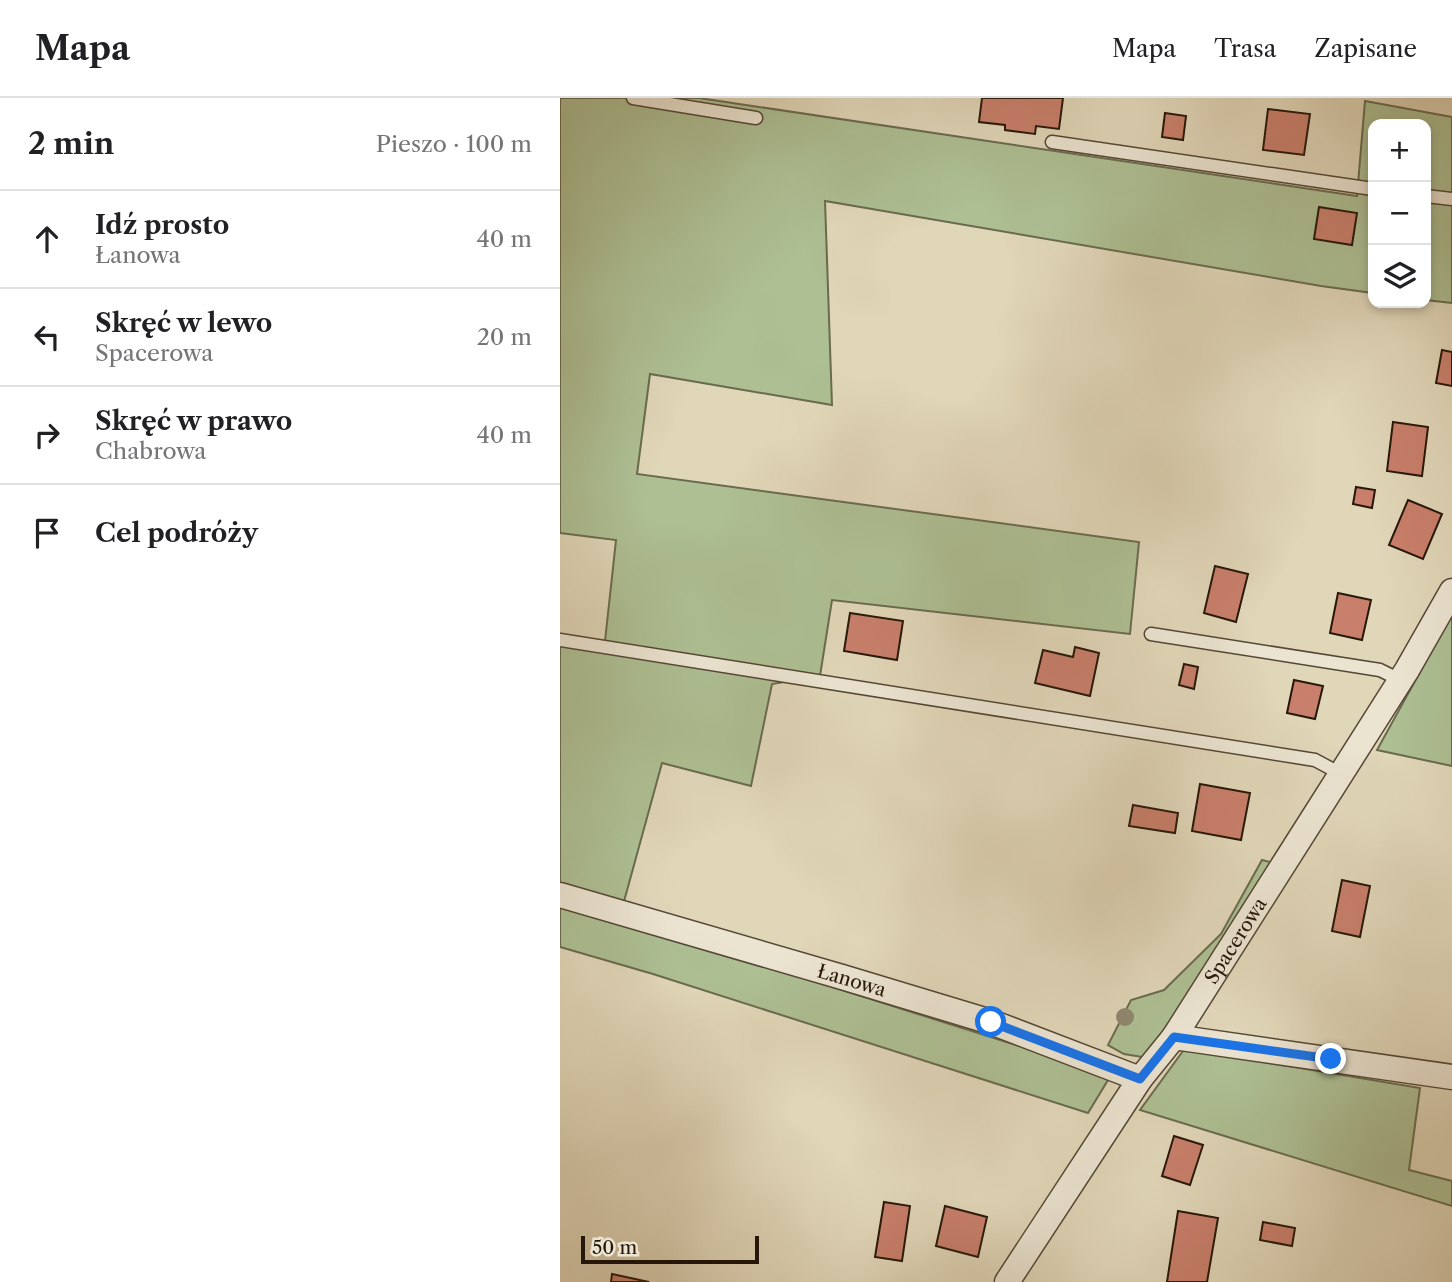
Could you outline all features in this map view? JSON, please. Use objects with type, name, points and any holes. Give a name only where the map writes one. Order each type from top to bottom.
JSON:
[{"type":"street","name":"Spacerowa","points":[[1007,1282],[1140,1079],[1174,1037],[1400,680],[1452,591]]},
{"type":"street","name":"Łanowa","points":[[560,895],[991,1022],[1140,1079]]},
{"type":"street","points":[[1174,1037],[1452,1077]]},
{"type":"lane","points":[[634,98],[756,118]]},
{"type":"lane","points":[[1052,142],[1368,188]]},
{"type":"lane","points":[[1431,197],[1452,199]]},
{"type":"lane","points":[[1151,635],[1380,670],[1400,680]]},
{"type":"lane","points":[[560,640],[1315,760],[1341,774]]},
{"type":"green space","points":[[560,98],[699,98],[1357,196],[1365,101],[1452,117],[1452,303],[1431,301],[1431,119],[1368,119],[1368,292],[825,201],[832,405],[650,374],[637,474],[1139,542],[1130,634],[832,600],[820,676],[772,684],[751,786],[662,763],[623,905],[560,889],[560,637],[605,641],[616,540],[560,533]]},
{"type":"green space","points":[[1452,614],[1452,766],[1377,750]]},
{"type":"green space","points":[[1262,860],[1274,863],[1166,1038],[1142,1057],[1124,1054],[1108,1045],[1131,1000],[1164,990],[1221,934]]},
{"type":"green space","points":[[560,901],[1111,1075],[1088,1113],[653,974],[560,947]]},
{"type":"green space","points":[[1183,1051],[1198,1051],[1420,1088],[1409,1170],[1452,1181],[1452,1206],[1140,1110]]},
{"type":"building","points":[[982,98],[1063,98],[1059,129],[1036,126],[1035,134],[1005,130],[1005,125],[979,122]]},
{"type":"building","points":[[1268,109],[1310,114],[1304,155],[1263,150]]},
{"type":"building","points":[[1165,113],[1186,116],[1183,140],[1162,137]]},
{"type":"building","points":[[1319,207],[1357,213],[1352,245],[1314,239]]},
{"type":"building","points":[[1442,350],[1452,352],[1452,386],[1436,383]]},
{"type":"building","points":[[1393,422],[1428,427],[1422,476],[1387,471]]},
{"type":"building","points":[[1356,487],[1375,490],[1372,508],[1353,504]]},
{"type":"building","points":[[1408,500],[1442,514],[1423,559],[1389,545]]},
{"type":"building","points":[[1215,566],[1248,574],[1236,622],[1204,613]]},
{"type":"building","points":[[1338,593],[1371,600],[1362,640],[1330,633]]},
{"type":"building","points":[[850,613],[903,621],[897,660],[844,651]]},
{"type":"building","points":[[1075,647],[1099,653],[1090,696],[1035,683],[1043,650],[1073,657]]},
{"type":"building","points":[[1184,664],[1198,667],[1194,689],[1179,685]]},
{"type":"building","points":[[1294,680],[1323,686],[1315,719],[1287,713]]},
{"type":"building","points":[[1200,784],[1250,793],[1241,840],[1192,831]]},
{"type":"building","points":[[1133,805],[1178,813],[1175,833],[1129,826]]},
{"type":"building","points":[[1342,880],[1370,886],[1360,937],[1332,931]]},
{"type":"building","points":[[1174,1136],[1203,1145],[1190,1185],[1162,1176]]},
{"type":"building","points":[[884,1202],[910,1206],[902,1261],[875,1257]]},
{"type":"building","points":[[945,1206],[987,1217],[978,1257],[936,1246]]},
{"type":"building","points":[[1178,1211],[1218,1218],[1207,1282],[1167,1282]]},
{"type":"building","points":[[1263,1222],[1295,1228],[1292,1246],[1260,1240]]},
{"type":"building","points":[[612,1274],[649,1282],[611,1282]]},
{"type":"route","points":[[991,1022],[1140,1079],[1174,1037],[1331,1059]]}]
